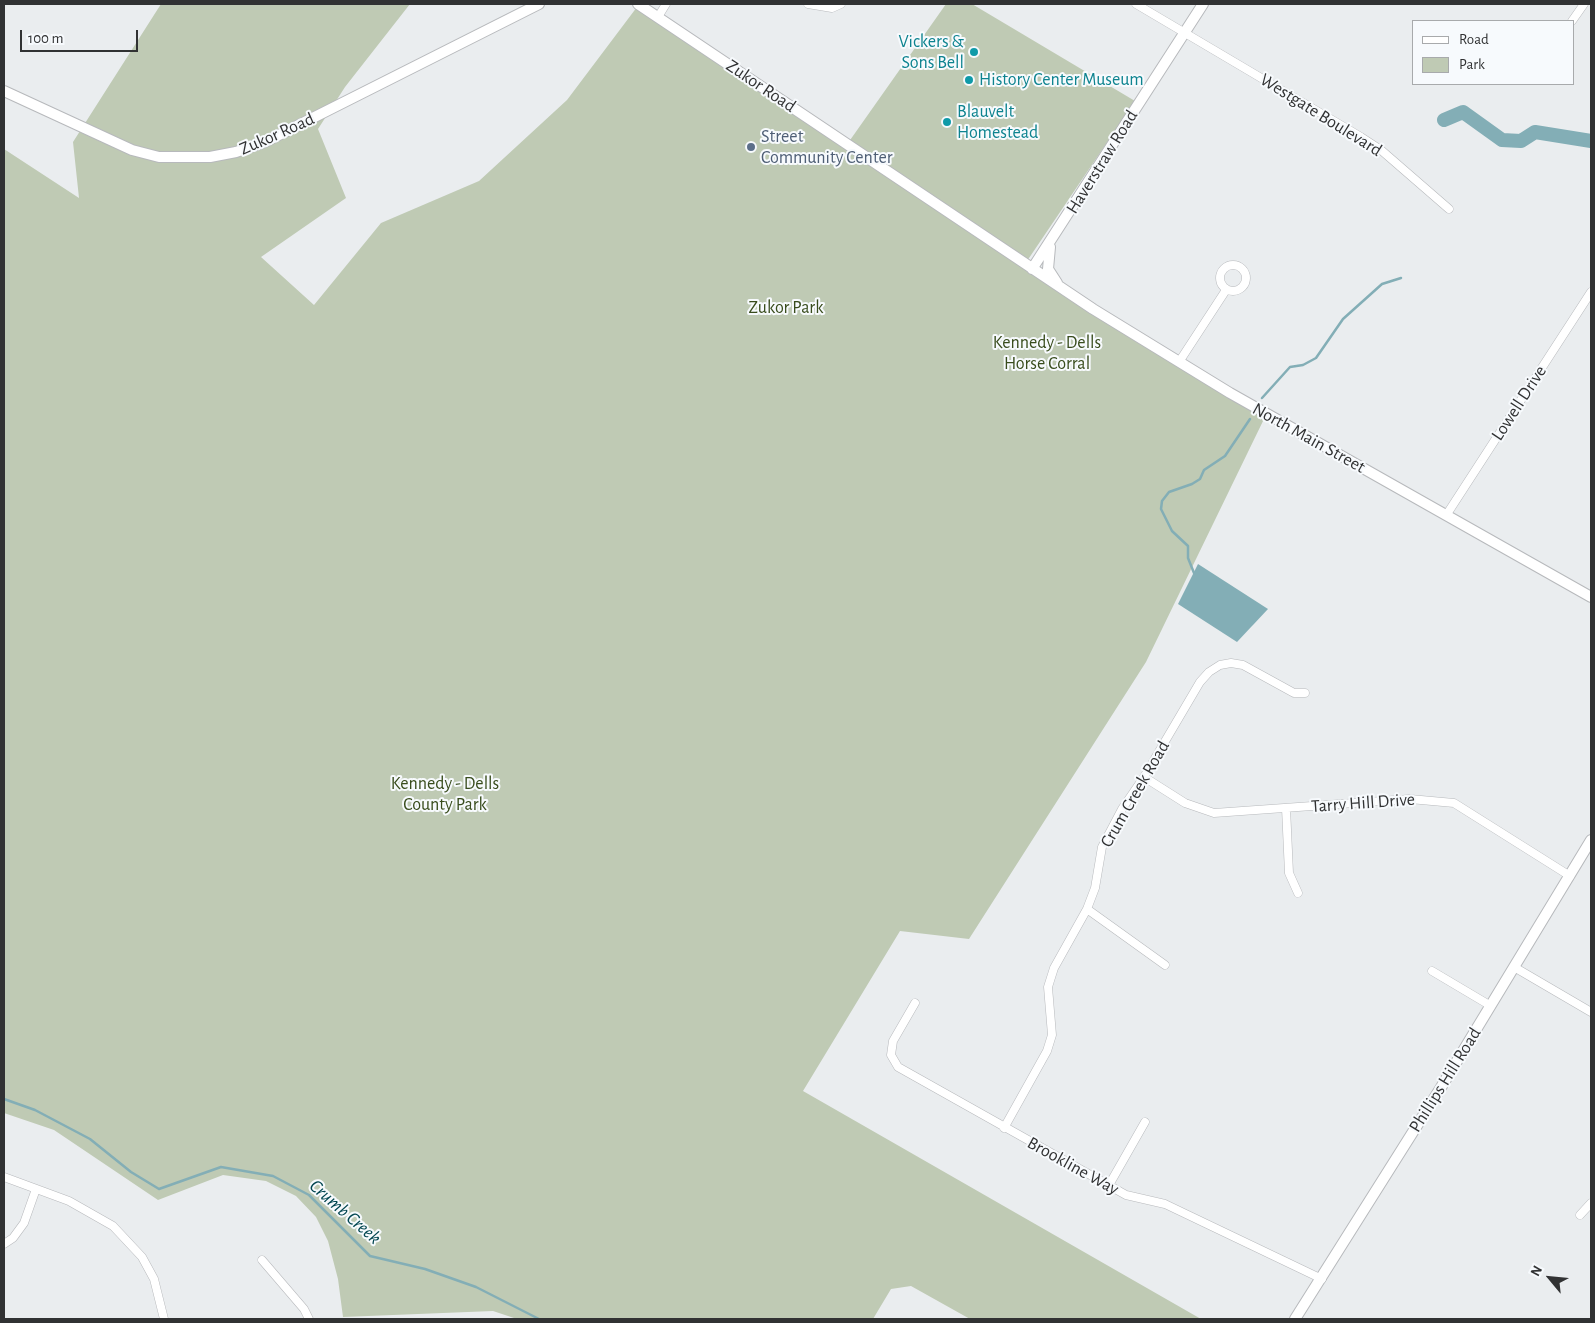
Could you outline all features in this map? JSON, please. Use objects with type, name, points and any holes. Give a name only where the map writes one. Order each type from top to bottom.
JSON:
[{"type":"street","name":"Zukor Road","points":[[4,91],[106,140],[132,150],[159,157],[210,157],[236,152],[274,138],[539,4]]},
{"type":"street","name":"Zukor Road","points":[[638,4],[1032,269]]},
{"type":"street","points":[[658,17],[666,4]]},
{"type":"street","points":[[808,4],[832,8],[841,4]]},
{"type":"street","name":"Westgate Boulevard","points":[[1136,4],[1381,150],[1449,209]]},
{"type":"street","name":"Haverstraw Road","points":[[1032,269],[1203,4]]},
{"type":"street","points":[[1573,20],[1584,4]]},
{"type":"street","points":[[1055,236],[1048,252],[1048,264],[1052,276],[1064,291]]},
{"type":"street","name":"North Main Street","points":[[1032,269],[1064,291],[1230,393],[1591,597]]},
{"type":"street","points":[[1178,362],[1226,290]]},
{"type":"street","name":"Lowell Drive","points":[[1446,514],[1591,292]]},
{"type":"street","name":"Crum Creek Road","points":[[1004,1128],[1047,1051],[1052,1035],[1048,987],[1054,968],[1087,909],[1095,888],[1102,847],[1122,809],[1144,777],[1200,682],[1209,672],[1220,665],[1231,663],[1243,665],[1294,693],[1305,693]]},
{"type":"street","name":"Tarry Hill Drive","points":[[1144,777],[1185,803],[1199,810],[1214,813],[1410,799],[1454,803],[1570,876]]},
{"type":"street","points":[[1286,808],[1289,873],[1298,893]]},
{"type":"street","name":"Phillips Hill Road","points":[[1295,1319],[1322,1279],[1491,1006],[1591,840]]},
{"type":"street","points":[[1087,909],[1166,965]]},
{"type":"street","points":[[1514,967],[1591,1012]]},
{"type":"street","points":[[1432,971],[1491,1006]]},
{"type":"street","name":"Brookline Way","points":[[915,1003],[893,1040],[891,1055],[898,1067],[1126,1196],[1165,1204],[1322,1279]]},
{"type":"street","points":[[1109,1186],[1145,1122]]},
{"type":"street","points":[[4,1177],[91,1212],[128,1240],[142,1257],[154,1278],[164,1319]]},
{"type":"street","points":[[4,1244],[13,1238],[24,1223],[36,1189]]},
{"type":"street","points":[[1580,1215],[1591,1202]]},
{"type":"street","points":[[262,1260],[304,1308],[309,1319]]},
{"type":"green space","name":"Kennedy - Dells County Park","points":[[161,4],[410,4],[345,87],[318,129],[346,198],[261,257],[314,305],[381,223],[479,181],[567,100],[637,7],[1016,261],[1264,419],[1146,662],[969,939],[900,931],[803,1091],[1201,1319],[970,1319],[911,1286],[891,1289],[873,1319],[517,1319],[493,1311],[343,1317],[338,1279],[328,1241],[316,1217],[296,1196],[266,1181],[223,1175],[158,1200],[54,1130],[4,1113],[4,149],[79,198],[73,142]]},
{"type":"green space","points":[[946,4],[972,4],[1135,101],[1027,261],[848,143]]},
{"type":"water","points":[[1198,564],[1268,609],[1237,642],[1178,604]]},
{"type":"waterway","points":[[1444,120],[1463,112],[1502,140],[1521,141],[1535,132],[1591,141]]},
{"type":"waterway","points":[[1262,398],[1290,367],[1303,365],[1316,358],[1343,319],[1382,284],[1401,278]]},
{"type":"waterway","points":[[1194,573],[1188,558],[1188,546],[1172,531],[1161,509],[1162,501],[1169,492],[1192,484],[1200,479],[1204,470],[1225,456],[1250,419]]},
{"type":"waterway","name":"Crumb Creek","points":[[4,1099],[35,1110],[90,1139],[131,1172],[159,1189],[221,1167],[273,1176],[309,1195],[370,1256],[425,1269],[476,1287],[539,1319]]},
{"type":"place","name":"Vickers & Sons Bell","points":[[974,52]]},
{"type":"place","name":"History Center Museum","points":[[969,80]]},
{"type":"place","name":"Blauvelt Homestead","points":[[947,122]]},
{"type":"place","name":"Street Community Center","points":[[751,147]]},
{"type":"park label","name":"Zukor Park","points":[[786,308]]},
{"type":"park label","name":"Kennedy - Dells Horse Corral","points":[[1047,353]]}]
